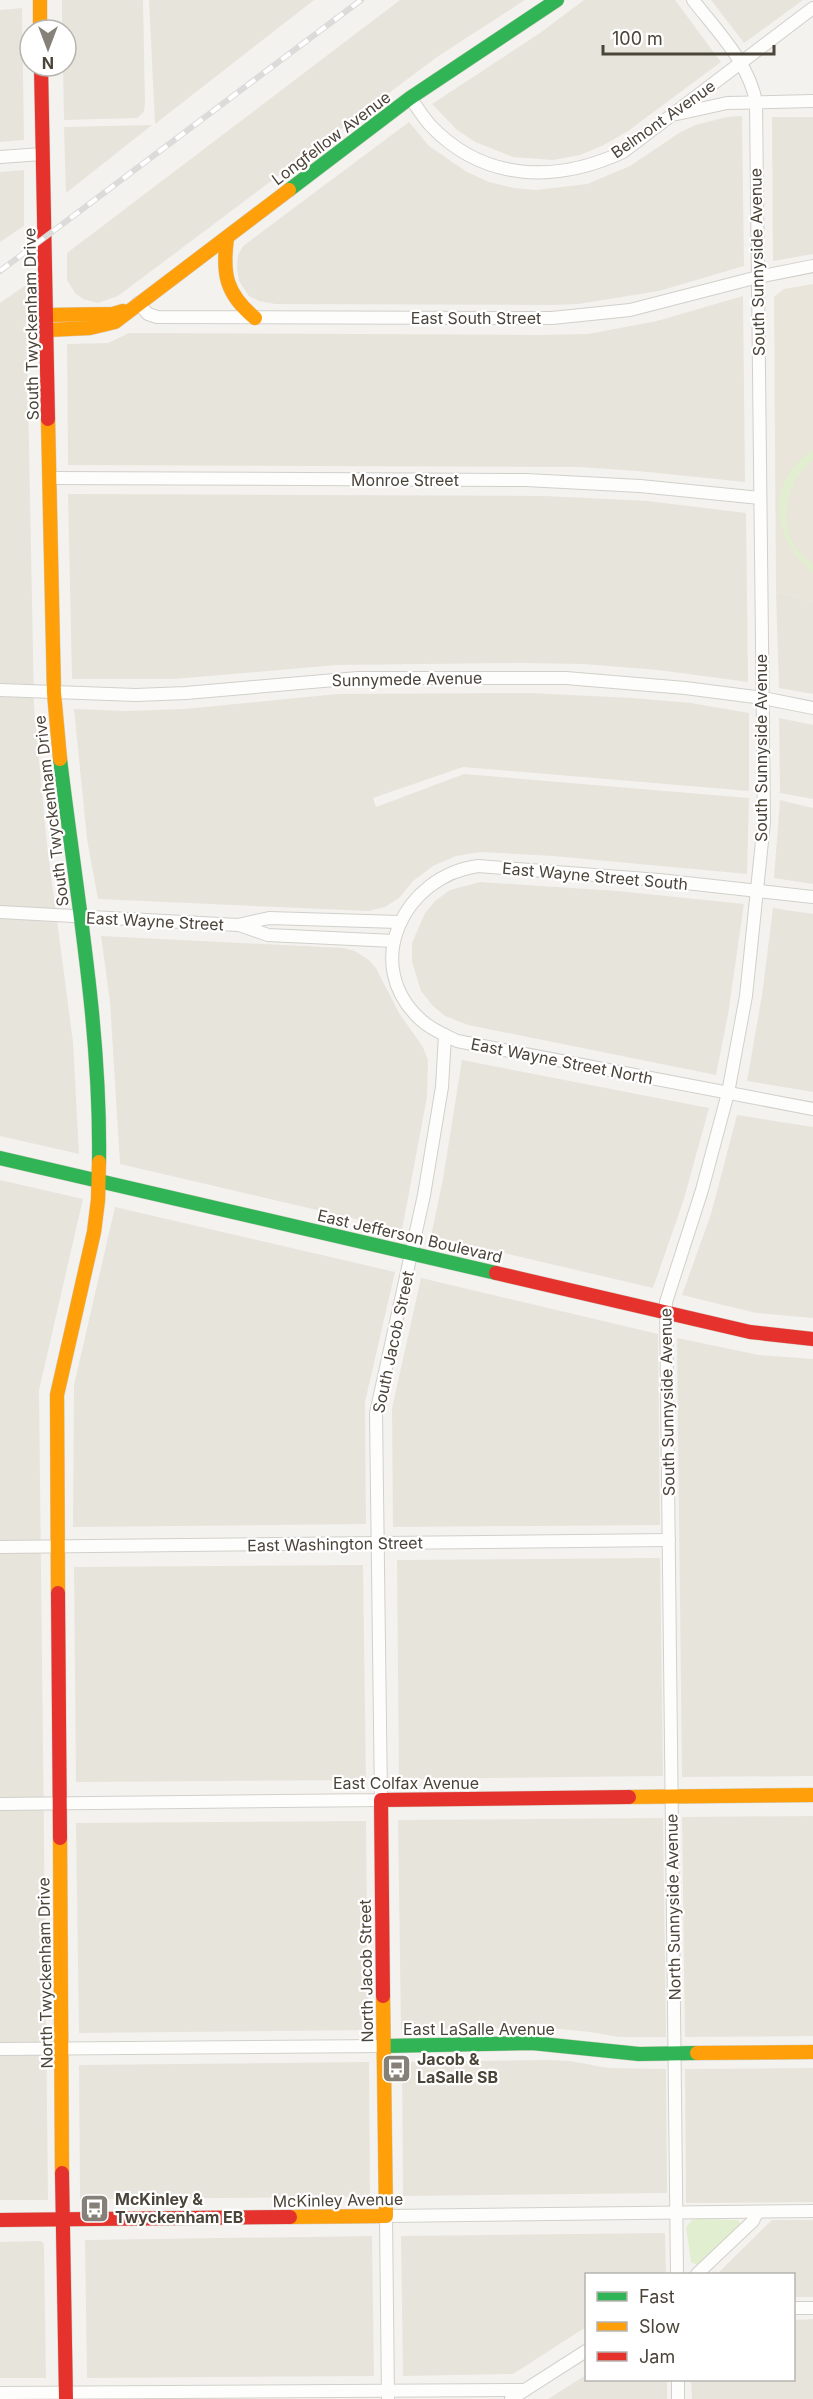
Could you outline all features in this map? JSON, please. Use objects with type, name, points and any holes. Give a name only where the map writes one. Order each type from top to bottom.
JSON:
[{"type":"street","points":[[40,0],[40,18]]},
{"type":"street","name":"Longfellow Avenue","points":[[48,330],[100,327],[115,322],[410,99],[557,0]]},
{"type":"street","name":"South Sunnyside Avenue","points":[[669,1540],[667,1293],[702,1190],[728,1093],[746,996],[758,891],[765,796],[756,102],[750,78],[742,63],[693,0]]},
{"type":"street","name":"Belmont Avenue","points":[[410,99],[429,123],[452,144],[497,167],[554,173],[596,164],[623,152],[813,9]]},
{"type":"street","name":"South Twyckenham Drive","points":[[41,78],[54,693],[96,1060],[99,1179],[94,1234],[57,1395],[57,1547]]},
{"type":"street","points":[[673,116],[727,103],[813,101]]},
{"type":"street","points":[[0,157],[42,154]]},
{"type":"street","points":[[227,238],[225,267],[230,291],[243,309],[255,318]]},
{"type":"street","name":"East South Street","points":[[134,306],[157,317],[552,318],[630,310],[813,266]]},
{"type":"street","name":"Longfellow Avenue","points":[[47,315],[113,314],[134,306]]},
{"type":"street","name":"Monroe Street","points":[[50,478],[526,480],[640,486],[760,498]]},
{"type":"street","name":"Sunnymede Avenue","points":[[0,690],[136,695],[186,693],[358,678],[542,678],[622,681],[763,698],[813,708]]},
{"type":"street","name":"East Wayne Street South","points":[[399,922],[405,911],[437,880],[464,868],[478,866],[659,880],[813,897]]},
{"type":"street","name":"East Wayne Street","points":[[0,912],[238,925],[268,935],[393,941]]},
{"type":"street","name":"East Wayne Street","points":[[238,925],[269,918],[399,922]]},
{"type":"street","name":"East Wayne Street North","points":[[399,922],[393,941],[392,964],[402,995],[421,1020],[458,1041],[813,1109]]},
{"type":"street","name":"South Jacob Street","points":[[379,1543],[377,1403],[424,1195],[442,1087],[445,1035]]},
{"type":"street","name":"East Jefferson Boulevard","points":[[0,1158],[99,1179],[750,1332],[813,1339]]},
{"type":"street","name":"East Washington Street","points":[[0,1547],[669,1540]]},
{"type":"street","name":"North Sunnyside Avenue","points":[[669,1540],[677,2273]]},
{"type":"street","name":"North Jacob Street","points":[[379,1543],[388,2394]]},
{"type":"street","name":"North Twyckenham Drive","points":[[57,1547],[62,2220],[66,2396]]},
{"type":"street","name":"East Colfax Avenue","points":[[0,1804],[813,1795]]},
{"type":"street","name":"East LaSalle Avenue","points":[[0,2049],[532,2043],[587,2047],[623,2053],[813,2052]]},
{"type":"street","name":"McKinley Avenue","points":[[0,2220],[813,2211]]},
{"type":"street","points":[[698,2273],[753,2221],[757,2212]]},
{"type":"street","points":[[795,2308],[813,2308]]},
{"type":"street","points":[[511,2399],[585,2351]]},
{"type":"street","points":[[678,2381],[678,2399]]},
{"type":"street","points":[[0,2393],[66,2396],[388,2394],[525,2390]]},
{"type":"shaded area","points":[[62,0],[143,0],[145,104],[144,112],[137,118],[64,120],[63,78],[78,78],[78,18],[62,18]]},
{"type":"shaded area","points":[[149,0],[314,0],[155,124]]},
{"type":"shaded area","points":[[400,0],[525,0],[437,57],[118,296],[98,303],[83,299],[75,293],[67,280],[67,253]]},
{"type":"shaded area","points":[[584,0],[675,0],[721,62],[628,131],[604,145],[580,155],[553,160],[513,157],[475,142],[456,129],[432,104],[540,33]]},
{"type":"shaded area","points":[[711,0],[803,0],[744,43]]},
{"type":"shaded area","points":[[22,8],[22,18],[18,18],[18,78],[23,78],[24,140],[0,142],[0,10]]},
{"type":"shaded area","points":[[742,116],[744,266],[659,291],[578,304],[554,305],[275,304],[259,301],[249,296],[239,281],[238,255],[243,246],[409,122],[429,146],[467,172],[489,182],[536,190],[587,184],[630,166],[695,125],[727,117]]},
{"type":"shaded area","points":[[772,117],[813,117],[813,254],[773,261]]},
{"type":"shaded area","points":[[152,125],[66,193],[64,127]]},
{"type":"shaded area","points":[[24,170],[24,226],[0,242],[0,172]]},
{"type":"shaded area","points":[[813,284],[813,602],[776,592],[774,297],[784,289]]},
{"type":"shaded area","points":[[26,285],[34,706],[47,844],[73,1042],[79,1154],[0,1136],[0,303]]},
{"type":"shaded area","points":[[743,296],[745,482],[579,467],[68,465],[67,344],[108,343],[129,333],[588,334],[657,321]]},
{"type":"shaded area","points":[[68,494],[545,496],[648,501],[746,513],[748,682],[658,670],[583,664],[521,663],[337,665],[174,679],[72,679]]},
{"type":"shaded area","points":[[776,592],[813,602],[813,694],[779,688]]},
{"type":"shaded area","points":[[530,693],[691,703],[749,713],[749,791],[463,767],[373,798],[376,807],[464,774],[749,798],[747,874],[553,856],[481,852],[456,856],[433,866],[413,881],[399,898],[385,907],[369,911],[98,899],[87,839],[74,709],[126,711],[184,709],[337,694]]},
{"type":"shaded area","points":[[779,718],[813,725],[813,799],[780,793]]},
{"type":"shaded area","points":[[780,800],[813,808],[813,884],[774,878]]},
{"type":"shaded area","points":[[480,882],[618,891],[744,904],[728,1015],[716,1075],[468,1025],[445,1016],[421,991],[412,962],[412,943],[425,913],[435,901],[450,890]]},
{"type":"shaded area","points":[[773,908],[813,914],[813,1092],[747,1081],[762,995]]},
{"type":"shaded area","points":[[101,936],[344,948],[355,951],[369,960],[376,968],[399,1013],[423,1047],[428,1060],[427,1097],[402,1230],[120,1164],[110,1002]]},
{"type":"shaded area","points":[[462,1060],[709,1108],[684,1199],[653,1288],[431,1236],[443,1179]]},
{"type":"shaded area","points":[[737,1115],[813,1127],[813,1318],[756,1313],[682,1295],[711,1214]]},
{"type":"shaded area","points":[[0,1180],[83,1199],[39,1390],[48,2200],[0,2200]]},
{"type":"shaded area","points":[[115,1207],[395,1272],[365,1402],[366,1524],[73,1527],[74,1385]]},
{"type":"shaded area","points":[[421,1278],[658,1334],[660,1525],[393,1527],[392,1408]]},
{"type":"shaded area","points":[[677,1338],[759,1355],[813,1359],[813,1776],[682,1777]]},
{"type":"shaded area","points":[[660,1558],[663,1776],[399,1779],[397,1560]]},
{"type":"shaded area","points":[[363,1565],[366,1780],[76,1782],[74,1567]]},
{"type":"shaded area","points":[[813,1816],[813,2036],[685,2037],[682,1817]]},
{"type":"shaded area","points":[[663,1818],[666,2037],[619,2037],[549,2028],[401,2029],[398,1820]]},
{"type":"shaded area","points":[[366,1821],[368,2030],[79,2033],[76,1823]]},
{"type":"shaded area","points":[[570,2061],[608,2068],[666,2069],[667,2193],[403,2196],[402,2062]]},
{"type":"shaded area","points":[[369,2062],[370,2197],[80,2199],[79,2065]]},
{"type":"shaded area","points":[[813,2068],[813,2202],[686,2203],[685,2069]]},
{"type":"shaded area","points":[[772,2220],[813,2220],[813,2297],[795,2297],[795,2273],[718,2273]]},
{"type":"shaded area","points":[[665,2233],[666,2273],[585,2273],[585,2328],[513,2374],[403,2376],[401,2236]]},
{"type":"shaded area","points":[[372,2236],[374,2376],[87,2378],[85,2240]]},
{"type":"shaded area","points":[[41,2241],[44,2244],[46,2378],[0,2378],[0,2242]]},
{"type":"shaded area","points":[[813,2319],[813,2399],[692,2399],[691,2381],[795,2381],[795,2320]]},
{"type":"shaded area","points":[[585,2376],[585,2381],[667,2381],[667,2399],[548,2399]]},
{"type":"green space","points":[[813,450],[813,460],[794,483],[786,512],[787,527],[792,541],[800,554],[813,564],[813,573],[799,559],[789,543],[782,527],[779,511],[780,494],[786,478]]},
{"type":"green space","points":[[692,2220],[738,2220],[741,2225],[698,2265],[691,2262],[686,2227]]},
{"type":"railway","points":[[0,271],[361,0]]},
{"type":"traffic: fast","points":[[289,190],[410,98],[557,0]]},
{"type":"traffic: fast","points":[[60,759],[92,1010],[99,1111],[99,1162]]},
{"type":"traffic: fast","points":[[0,1158],[496,1273]]},
{"type":"traffic: fast","points":[[384,2046],[532,2043],[639,2054],[697,2053]]},
{"type":"traffic: slow","points":[[40,0],[40,18]]},
{"type":"traffic: slow","points":[[48,330],[90,328],[115,322],[289,190]]},
{"type":"traffic: slow","points":[[227,238],[225,262],[228,282],[232,292],[255,318]]},
{"type":"traffic: slow","points":[[47,315],[113,314],[123,311]]},
{"type":"traffic: slow","points":[[48,419],[54,693],[60,759]]},
{"type":"traffic: slow","points":[[58,1593],[57,1395],[94,1232],[99,1162]]},
{"type":"traffic: slow","points":[[629,1797],[813,1795]]},
{"type":"traffic: slow","points":[[60,1838],[62,2173]]},
{"type":"traffic: slow","points":[[290,2217],[386,2216],[383,1996]]},
{"type":"traffic: slow","points":[[697,2053],[813,2052]]},
{"type":"traffic: jam","points":[[41,78],[48,419]]},
{"type":"traffic: jam","points":[[496,1273],[750,1332],[813,1339]]},
{"type":"traffic: jam","points":[[58,1593],[60,1838]]},
{"type":"traffic: jam","points":[[383,1996],[381,1800],[629,1797]]},
{"type":"traffic: jam","points":[[62,2173],[66,2399]]},
{"type":"traffic: jam","points":[[0,2220],[290,2217]]},
{"type":"place","name":"Jacob & LaSalle SB","points":[[396,2068]]},
{"type":"place","name":"McKinley & Twyckenham EB","points":[[94,2208]]}]
